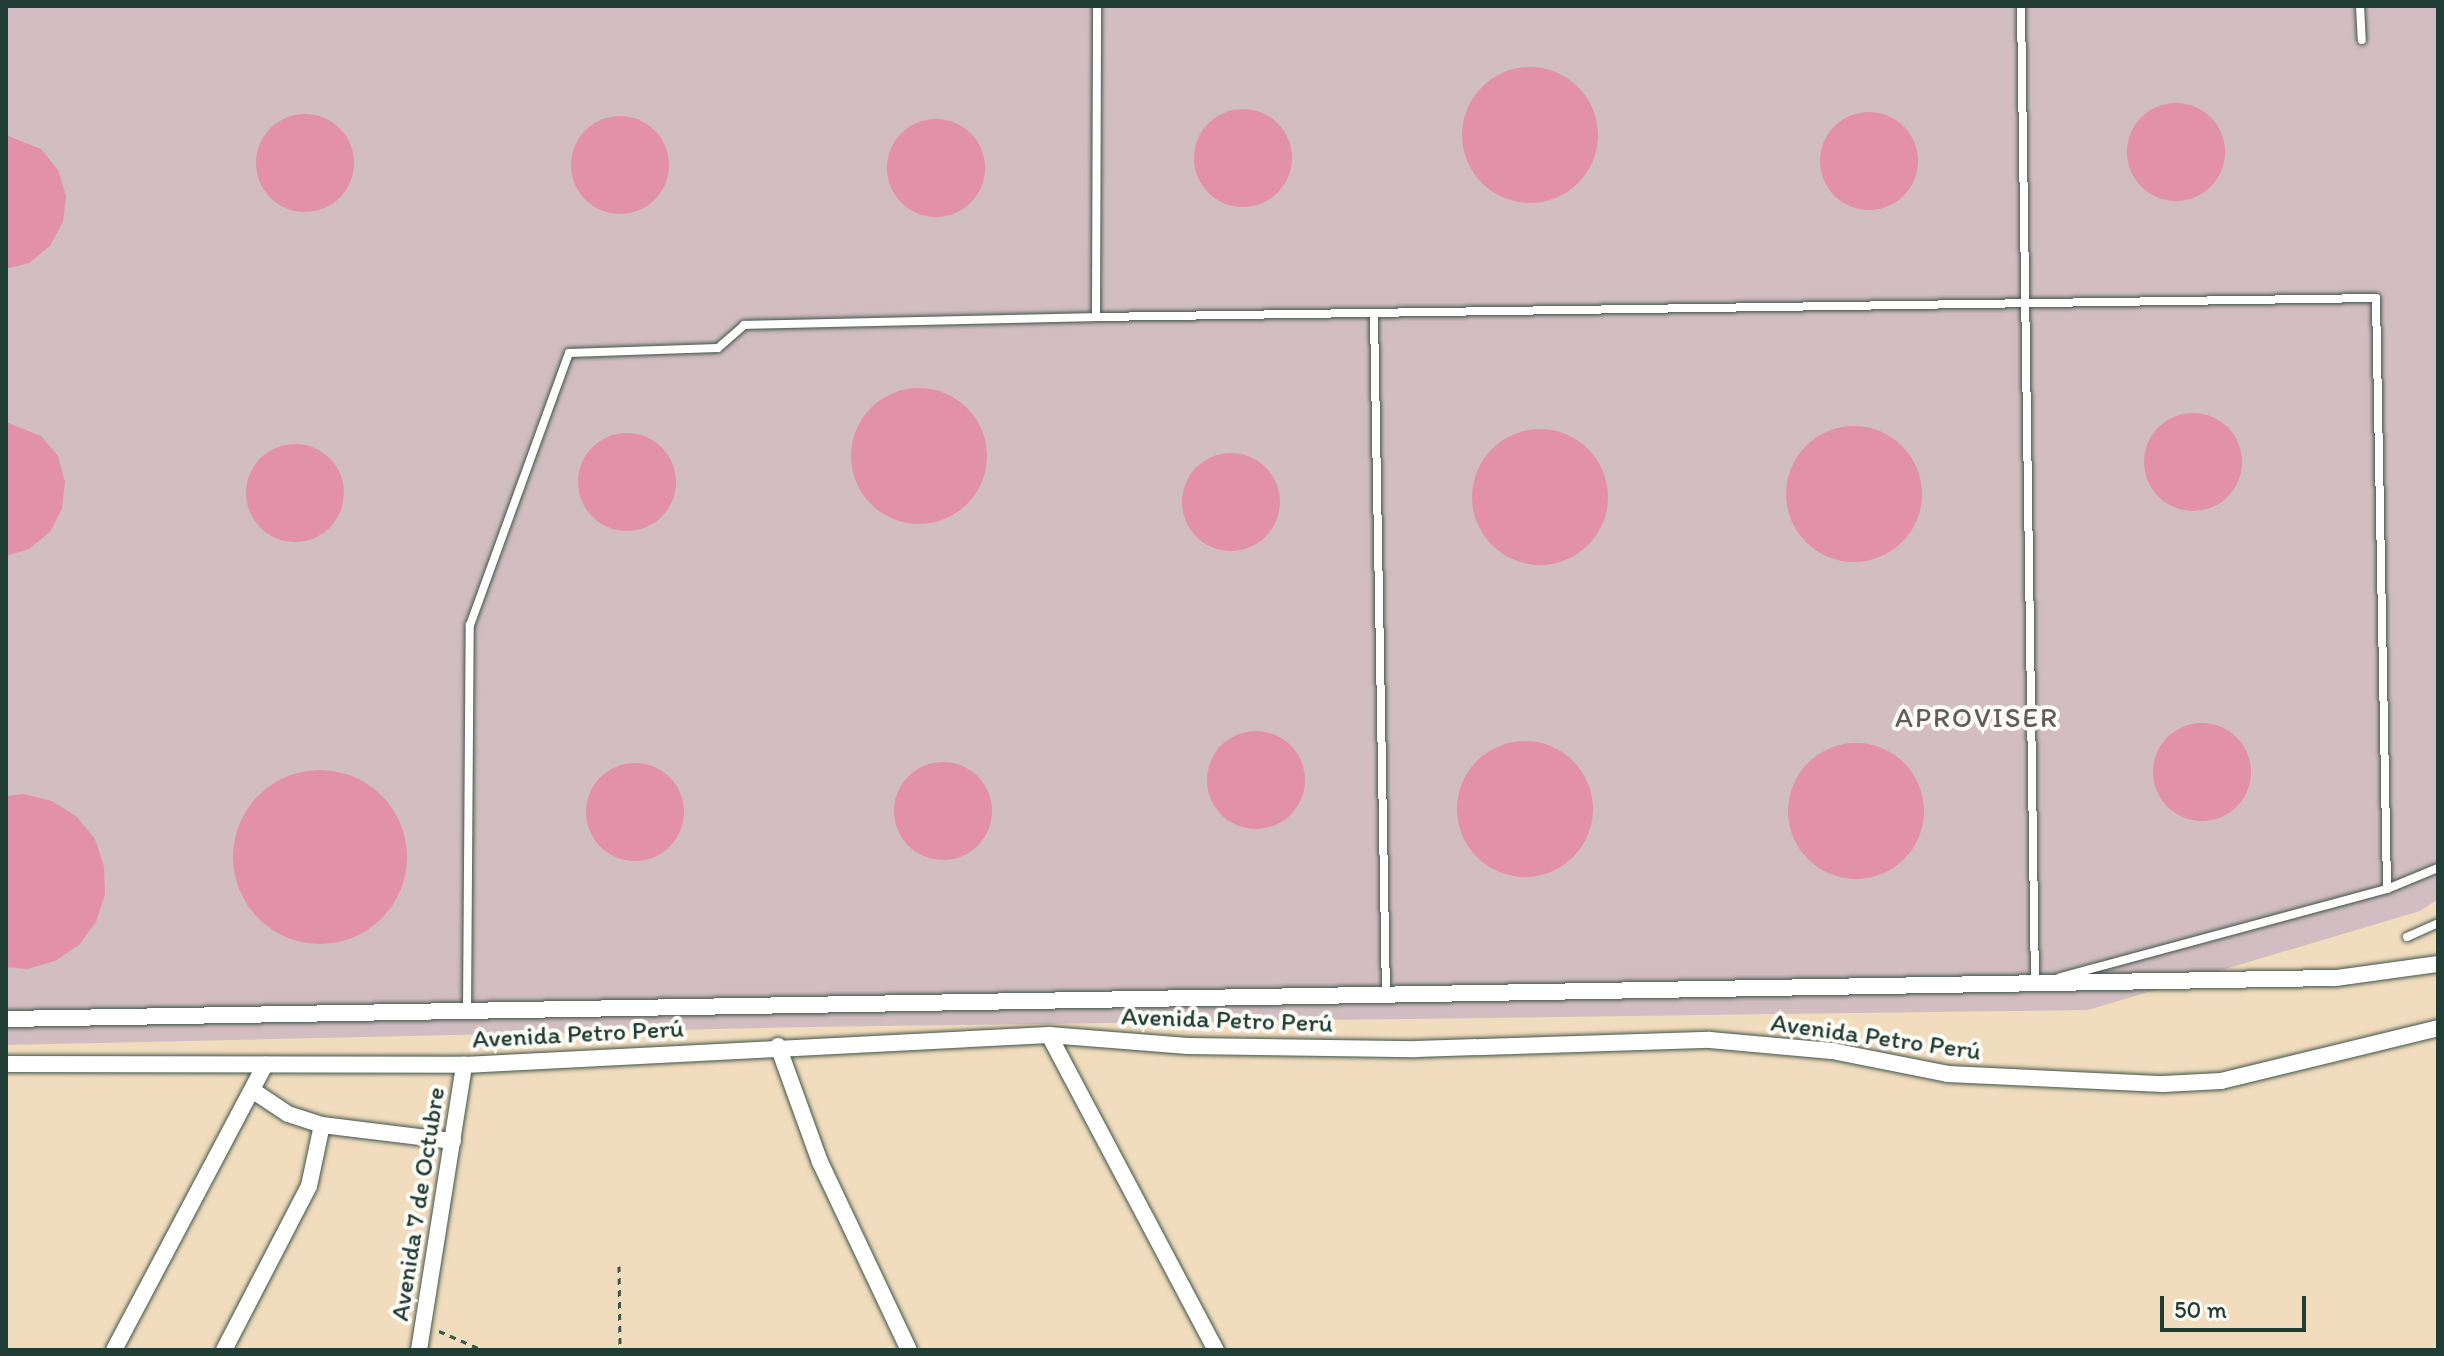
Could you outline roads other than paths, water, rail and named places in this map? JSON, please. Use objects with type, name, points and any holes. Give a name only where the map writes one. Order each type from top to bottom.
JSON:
[{"type":"street","points":[[6,1019],[2362,977],[2438,964]]},
{"type":"street","name":"Avenida Petro Perú","points":[[6,1064],[464,1065],[778,1046],[1049,1035],[1188,1046],[1416,1049],[1710,1040],[1832,1051],[1948,1074],[2163,1084],[2221,1081],[2438,1028]]},
{"type":"street","points":[[1049,1035],[1216,1350]]},
{"type":"street","points":[[778,1046],[820,1162],[909,1350]]},
{"type":"street","points":[[114,1350],[265,1065]]},
{"type":"street","name":"Avenida 7 de Octubre","points":[[421,1349],[464,1065]]},
{"type":"street","points":[[252,1090],[288,1114],[322,1125],[453,1141]]},
{"type":"street","points":[[224,1350],[309,1186],[322,1125]]},
{"type":"lane","points":[[1096,317],[1097,6]]},
{"type":"lane","points":[[2021,6],[2035,984],[2387,889],[2438,868]]},
{"type":"lane","points":[[2360,6],[2362,40]]},
{"type":"lane","points":[[467,1012],[470,625],[569,353],[718,348],[744,325],[2376,298],[2387,889]]},
{"type":"lane","points":[[1374,315],[1386,995]]},
{"type":"lane","points":[[2407,937],[2438,923]]},
{"type":"district","name":"APROVISER","points":[[1977,717]]}]
